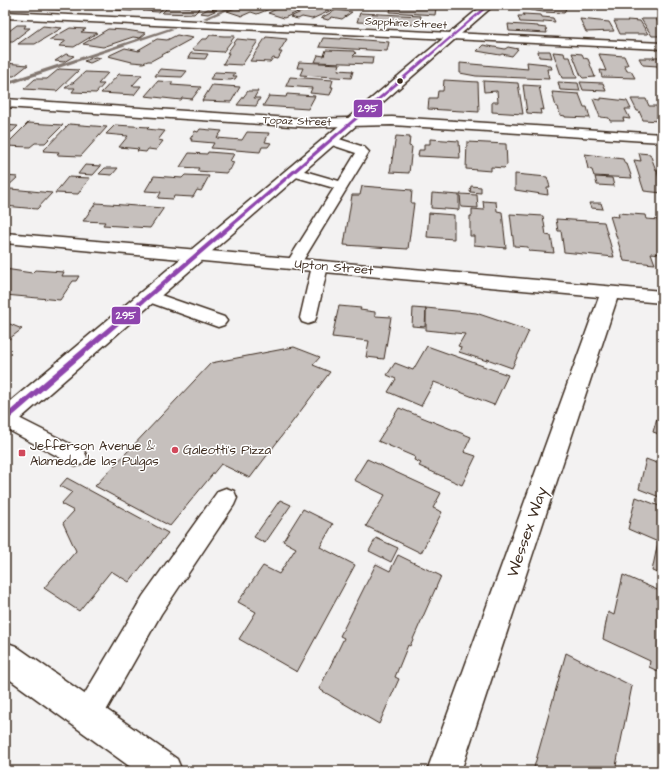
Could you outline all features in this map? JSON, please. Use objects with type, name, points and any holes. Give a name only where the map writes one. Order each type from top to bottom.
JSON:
[{"type":"street","points":[[5,419],[489,5]]},
{"type":"street","name":"Sapphire Street","points":[[5,15],[662,46]]},
{"type":"street","name":"Topaz Street","points":[[5,103],[306,123],[392,121],[662,138]]},
{"type":"street","name":"Upton Street","points":[[5,238],[662,297]]},
{"type":"street","name":"Wessex Way","points":[[444,771],[610,293]]},
{"type":"street","points":[[5,657],[165,771]]},
{"type":"lane","points":[[294,264],[344,186],[363,152],[330,140]]},
{"type":"lane","points":[[294,172],[344,186]]},
{"type":"lane","points":[[308,318],[320,266]]},
{"type":"lane","points":[[149,296],[218,320]]},
{"type":"lane","points":[[5,419],[77,457]]},
{"type":"lane","points":[[88,716],[152,605],[226,498]]},
{"type":"building","points":[[68,5],[61,10],[48,9],[52,7],[47,6]]},
{"type":"building","points":[[70,5],[104,5],[98,9],[66,8]]},
{"type":"building","points":[[122,5],[139,5],[132,11],[115,10]]},
{"type":"building","points":[[150,5],[167,5],[159,12],[143,11]]},
{"type":"building","points":[[192,5],[203,5],[194,14],[162,13],[169,6],[191,7]]},
{"type":"building","points":[[253,5],[272,8],[257,14],[251,12],[242,16],[227,11],[236,8],[241,9]]},
{"type":"building","points":[[292,5],[307,8],[284,18],[268,13],[281,7],[285,8]]},
{"type":"building","points":[[384,5],[436,8],[435,15],[390,12],[391,7]]},
{"type":"building","points":[[532,5],[566,8],[564,13],[543,12],[530,10]]},
{"type":"building","points":[[315,6],[332,10],[312,19],[302,17],[298,19],[290,17]]},
{"type":"building","points":[[624,6],[641,6],[643,9],[626,9]]},
{"type":"building","points":[[208,9],[217,10],[208,14],[200,13]]},
{"type":"building","points":[[336,10],[352,12],[342,19],[332,17],[328,20],[321,18]]},
{"type":"building","points":[[360,13],[421,16],[419,25],[357,22]]},
{"type":"building","points":[[523,14],[541,15],[542,17],[553,18],[555,22],[520,22],[518,16],[524,16]]},
{"type":"building","points":[[580,19],[609,22],[614,31],[586,32]]},
{"type":"building","points":[[641,19],[656,19],[662,28],[662,32],[660,32],[662,36],[652,36]]},
{"type":"building","points":[[627,20],[640,21],[648,34],[620,34],[614,21],[628,21]]},
{"type":"building","points":[[508,24],[538,26],[546,28],[547,33],[509,31]]},
{"type":"building","points":[[17,25],[26,25],[24,28],[30,28],[13,41],[5,41],[5,34]]},
{"type":"building","points":[[43,26],[62,28],[35,44],[18,44]]},
{"type":"building","points":[[70,28],[86,29],[81,32],[97,33],[74,47],[59,46],[66,41],[49,40]]},
{"type":"building","points":[[108,29],[146,33],[140,38],[133,37],[103,47],[83,44]]},
{"type":"building","points":[[177,35],[193,38],[151,61],[143,63],[132,62],[108,56],[125,48],[139,51],[141,50],[138,50],[157,39],[167,40]]},
{"type":"building","points":[[210,35],[235,36],[223,52],[192,50],[202,39],[207,39]]},
{"type":"building","points":[[266,37],[287,39],[279,52],[282,52],[278,59],[273,58],[270,62],[250,61]]},
{"type":"building","points":[[323,38],[389,42],[387,51],[319,47]]},
{"type":"building","points":[[237,39],[258,41],[242,65],[223,64],[229,53],[227,53]]},
{"type":"building","points":[[483,45],[505,49],[508,47],[518,49],[512,56],[477,51]]},
{"type":"building","points":[[326,50],[354,51],[356,53],[353,56],[373,57],[372,64],[315,62],[318,55],[324,56]]},
{"type":"building","points":[[538,51],[550,51],[552,58],[539,57]]},
{"type":"building","points":[[553,52],[564,53],[565,57],[570,57],[577,78],[562,78]]},
{"type":"building","points":[[191,53],[208,54],[205,59],[188,58]]},
{"type":"building","points":[[572,53],[582,54],[584,58],[588,59],[595,77],[583,78],[581,76]]},
{"type":"building","points":[[66,54],[74,56],[64,62],[55,61]]},
{"type":"building","points":[[599,54],[624,56],[628,65],[624,65],[627,71],[631,71],[635,78],[602,77],[600,70],[606,71]]},
{"type":"building","points":[[95,57],[101,58],[90,63],[84,61]]},
{"type":"building","points":[[653,57],[662,57],[662,68],[643,65],[639,58],[655,58]]},
{"type":"building","points":[[299,62],[340,64],[338,70],[353,71],[351,78],[300,75],[303,68],[297,68]]},
{"type":"building","points":[[527,62],[551,66],[552,69],[547,69],[549,79],[476,76],[460,73],[460,63],[528,69]]},
{"type":"building","points":[[5,63],[28,65],[14,76],[5,76]]},
{"type":"building","points":[[59,69],[79,70],[57,91],[24,89],[35,79],[47,79]]},
{"type":"building","points":[[160,69],[187,71],[182,77],[155,76]]},
{"type":"building","points":[[85,72],[108,73],[98,84],[104,84],[96,93],[72,92],[75,88],[65,88],[73,83]]},
{"type":"building","points":[[215,72],[235,73],[233,76],[237,76],[235,79],[230,80],[210,79]]},
{"type":"building","points":[[119,74],[142,75],[132,86],[141,86],[134,95],[101,93]]},
{"type":"building","points":[[290,77],[333,80],[331,87],[333,87],[330,95],[310,93],[312,88],[286,86]]},
{"type":"building","points":[[444,80],[478,82],[479,112],[428,109],[429,98],[437,98],[438,91],[443,91]]},
{"type":"building","points":[[158,81],[173,82],[171,85],[201,87],[192,99],[182,98],[181,100],[145,96]]},
{"type":"building","points":[[483,81],[518,83],[523,114],[492,112],[492,102],[498,102],[497,91],[484,92]]},
{"type":"building","points":[[558,82],[578,83],[580,91],[560,90]]},
{"type":"building","points":[[580,82],[603,83],[606,91],[583,90]]},
{"type":"building","points":[[212,85],[240,87],[231,102],[202,101]]},
{"type":"building","points":[[523,85],[539,86],[544,110],[540,109],[541,114],[527,113]]},
{"type":"building","points":[[248,91],[258,91],[254,98],[260,98],[256,106],[237,105]]},
{"type":"building","points":[[552,92],[579,94],[584,107],[587,107],[590,118],[565,117],[560,115]]},
{"type":"building","points":[[287,94],[315,96],[308,109],[263,106],[269,96],[286,97]]},
{"type":"building","points":[[601,98],[627,101],[631,109],[625,109],[630,119],[623,118],[624,121],[610,121],[609,118],[600,117],[593,99],[601,100]]},
{"type":"building","points":[[631,99],[646,99],[649,106],[662,106],[662,120],[643,120]]},
{"type":"building","points":[[28,123],[63,125],[45,143],[35,143],[30,147],[5,146]]},
{"type":"building","points":[[69,124],[107,127],[81,156],[57,155],[59,152],[43,151]]},
{"type":"building","points":[[5,125],[18,126],[12,132],[5,132]]},
{"type":"building","points":[[115,125],[149,127],[147,129],[165,131],[158,140],[163,141],[156,150],[148,149],[146,152],[137,151],[139,149],[119,147],[128,136],[106,134]]},
{"type":"building","points":[[200,129],[222,131],[217,138],[242,140],[247,132],[269,133],[265,142],[271,143],[268,147],[262,147],[260,152],[211,148],[214,143],[191,141],[192,139],[190,139],[195,131],[198,132]]},
{"type":"building","points":[[396,136],[410,137],[409,146],[412,147],[409,173],[390,172]]},
{"type":"building","points":[[430,139],[459,141],[460,158],[418,156],[419,150],[424,150],[424,144],[430,144]]},
{"type":"building","points":[[467,142],[506,144],[507,165],[504,168],[491,167],[491,171],[466,169]]},
{"type":"building","points":[[208,152],[234,154],[230,161],[234,162],[230,170],[226,173],[197,171],[199,168],[180,167],[189,153],[207,154]]},
{"type":"building","points":[[639,153],[650,154],[656,170],[659,170],[660,172],[657,172],[662,186],[662,193],[644,191],[634,160],[641,161]]},
{"type":"building","points":[[585,154],[623,159],[625,164],[627,164],[632,178],[594,176],[592,170],[588,169]]},
{"type":"building","points":[[85,165],[101,166],[93,175],[78,174]]},
{"type":"building","points":[[105,168],[118,168],[112,175],[99,174]]},
{"type":"building","points":[[515,174],[547,177],[550,187],[547,187],[548,195],[515,190]]},
{"type":"building","points":[[185,175],[209,176],[201,191],[197,190],[193,197],[174,196],[173,199],[158,198],[161,192],[145,191],[154,176],[182,178]]},
{"type":"building","points":[[5,176],[18,177],[5,189]]},
{"type":"building","points":[[68,177],[90,178],[78,194],[55,193]]},
{"type":"building","points":[[595,177],[612,178],[614,186],[597,185]]},
{"type":"building","points":[[362,186],[412,190],[411,203],[414,203],[408,249],[344,245],[352,195],[360,195]]},
{"type":"building","points":[[471,186],[481,187],[481,193],[470,192]]},
{"type":"building","points":[[11,189],[52,193],[37,209],[5,206],[5,195]]},
{"type":"building","points":[[432,193],[459,195],[459,210],[431,208]]},
{"type":"building","points":[[460,194],[477,195],[478,208],[461,207]]},
{"type":"building","points":[[483,201],[496,202],[497,211],[502,212],[506,248],[474,245],[474,236],[470,236],[470,216],[472,216],[472,209],[484,210]]},
{"type":"building","points":[[96,203],[163,209],[150,228],[103,225],[105,222],[83,221]]},
{"type":"building","points":[[589,203],[601,203],[603,209],[591,208]]},
{"type":"building","points":[[429,213],[454,215],[454,239],[427,237]]},
{"type":"building","points":[[618,213],[645,215],[646,219],[660,220],[662,225],[662,254],[651,253],[655,264],[624,261],[610,216],[619,217]]},
{"type":"building","points":[[510,214],[543,216],[546,235],[551,236],[554,253],[529,251],[528,247],[514,246]]},
{"type":"building","points":[[556,219],[604,222],[614,257],[564,252],[561,231],[558,231]]},
{"type":"building","points":[[5,269],[32,273],[35,270],[64,272],[62,276],[79,276],[76,281],[73,281],[60,300],[5,295]]},
{"type":"building","points":[[339,306],[361,308],[360,310],[375,312],[375,316],[391,317],[384,359],[366,357],[369,341],[332,337]]},
{"type":"building","points":[[413,308],[426,309],[425,327],[412,326]]},
{"type":"building","points":[[426,308],[476,313],[529,331],[512,368],[487,359],[487,361],[459,352],[461,347],[458,346],[465,334],[426,330]]},
{"type":"building","points":[[5,322],[22,329],[5,342]]},
{"type":"building","points":[[427,346],[508,375],[494,405],[434,382],[421,406],[388,392],[396,379],[387,375],[395,363],[413,370]]},
{"type":"building","points":[[294,347],[320,357],[313,365],[330,372],[250,478],[221,464],[170,526],[95,486],[211,363]]},
{"type":"building","points":[[399,408],[471,437],[464,452],[476,456],[462,485],[419,466],[421,463],[414,460],[415,457],[378,441]]},
{"type":"building","points":[[657,418],[662,419],[662,435],[653,432]]},
{"type":"building","points":[[367,459],[441,493],[433,508],[442,512],[421,553],[366,526],[385,495],[354,480]]},
{"type":"building","points":[[646,459],[662,465],[662,498],[639,489]]},
{"type":"building","points":[[67,478],[168,533],[129,582],[111,571],[79,611],[44,588],[76,551],[63,523],[74,511],[61,504],[72,492],[60,486]]},
{"type":"building","points":[[636,497],[662,507],[662,575],[652,571],[658,542],[628,529]]},
{"type":"building","points":[[280,500],[291,505],[265,543],[254,537]]},
{"type":"building","points":[[303,509],[333,524],[320,547],[355,565],[297,672],[239,639],[256,612],[238,602],[263,566],[279,574],[296,548],[283,541]]},
{"type":"building","points":[[376,538],[398,548],[391,562],[369,551]]},
{"type":"building","points":[[398,555],[441,576],[410,646],[408,645],[395,677],[399,679],[379,724],[319,689],[344,638],[340,636],[376,564],[390,571]]},
{"type":"building","points":[[623,575],[662,592],[662,673],[649,667],[650,661],[603,639],[608,612],[614,615]]},
{"type":"building","points":[[566,653],[632,686],[615,771],[533,771]]},
{"type":"waterway","points":[[205,18],[238,5]]},
{"type":"waterway","points":[[5,84],[172,29]]},
{"type":"transit line","name":"295","points":[[5,419],[489,5]]},
{"type":"place","name":"Galeotti's Pizza","points":[[175,450]]},
{"type":"place","name":"Jefferson Avenue & Alameda de las Pulgas","points":[[22,453]]}]
